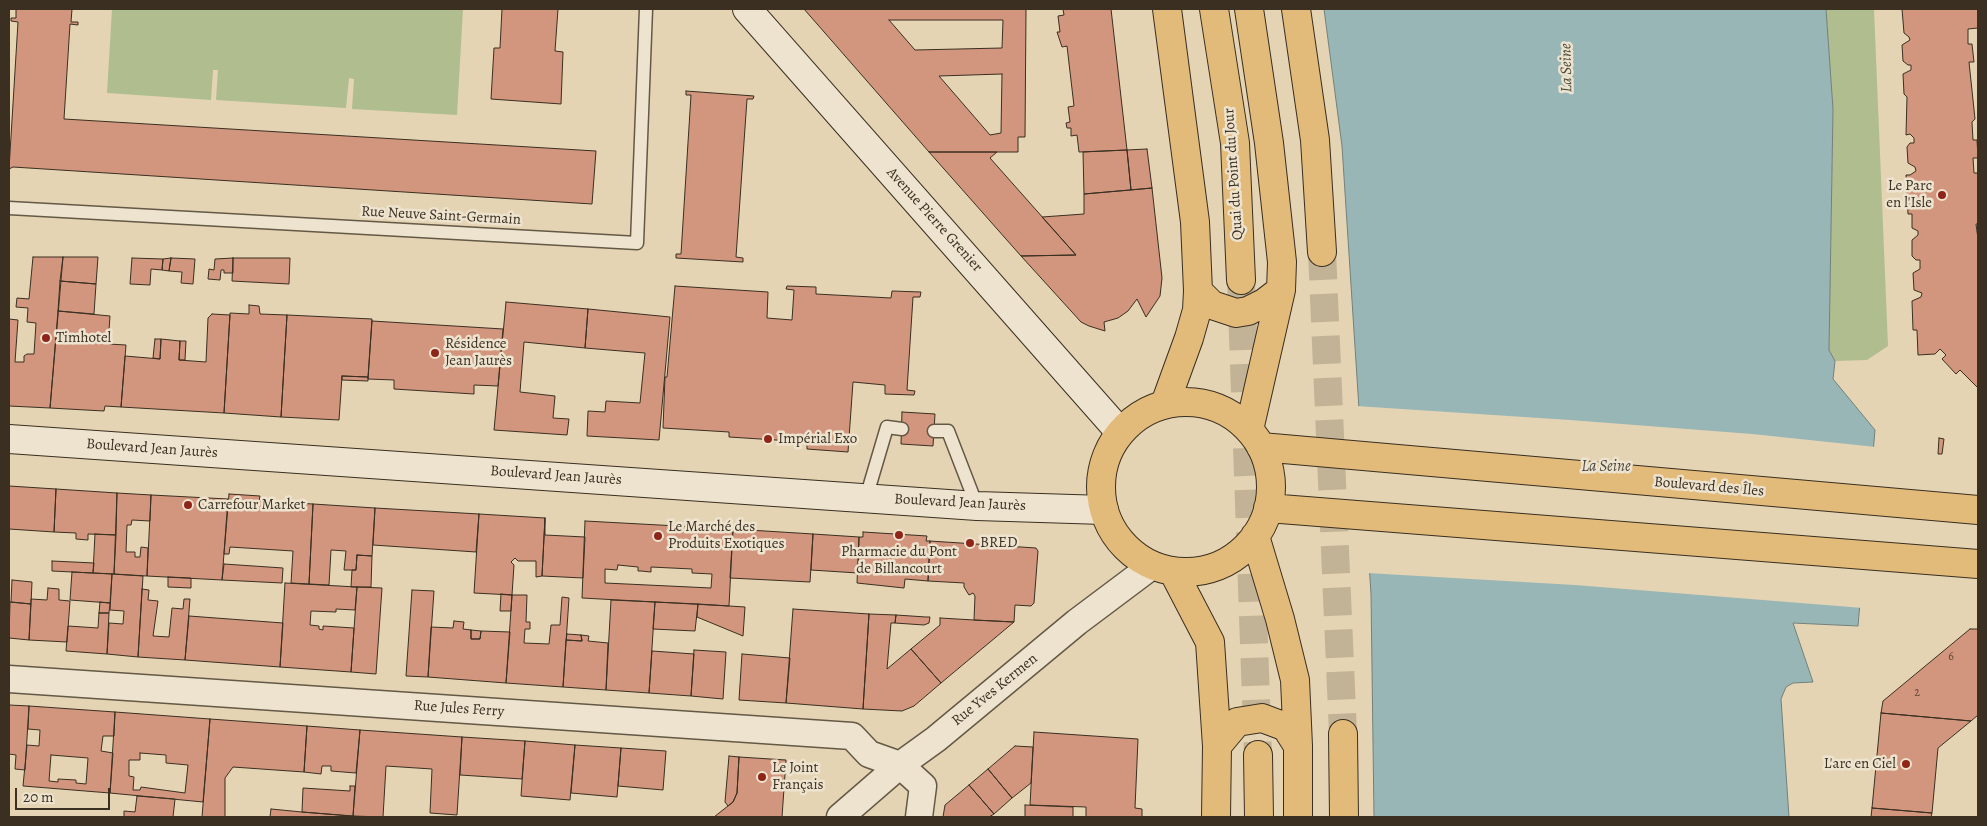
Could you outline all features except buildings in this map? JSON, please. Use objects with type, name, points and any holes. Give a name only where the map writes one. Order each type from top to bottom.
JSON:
[{"type":"main road","points":[[1165,404],[1189,338],[1197,310],[1198,292],[1195,222],[1167,9]]},
{"type":"main road","name":"Quai du Point du Jour","points":[[1214,9],[1235,143],[1241,280]]},
{"type":"main road","points":[[1249,9],[1269,143],[1282,262],[1280,290],[1255,438]]},
{"type":"main road","points":[[1296,9],[1315,140],[1322,252]]},
{"type":"main road","points":[[1198,292],[1212,305],[1236,313],[1248,311],[1264,304],[1280,290]]},
{"type":"main road","points":[[1187,402],[1211,405],[1231,415],[1255,438],[1268,466],[1270,480],[1268,508],[1255,536],[1238,553],[1219,565],[1196,571],[1163,568],[1131,552],[1114,533],[1104,510],[1101,482],[1107,456],[1120,432],[1140,415],[1165,404],[1187,402]]},
{"type":"main road","name":"Boulevard des Îles","points":[[1255,438],[1349,456],[1978,510]]},
{"type":"main road","points":[[1268,508],[1978,564]]},
{"type":"main road","points":[[1255,536],[1280,619],[1295,680],[1298,746],[1298,817]]},
{"type":"main road","points":[[1163,568],[1210,642],[1217,746],[1216,817]]},
{"type":"main road","points":[[1217,746],[1237,722],[1262,718],[1286,728],[1298,746]]},
{"type":"main road","points":[[1343,734],[1344,817]]},
{"type":"main road","points":[[1258,755],[1259,817]]},
{"type":"street","name":"Avenue Pierre Grenier","points":[[747,9],[1120,432]]},
{"type":"street","name":"Boulevard Jean Jaurès","points":[[9,439],[978,506],[1104,510]]},
{"type":"street","name":"Rue Yves Kermen","points":[[840,817],[900,765],[944,733],[1078,622],[1163,568]]},
{"type":"street","name":"Rue Jules Ferry","points":[[9,679],[852,736],[869,754],[900,765]]},
{"type":"street","points":[[900,765],[923,786],[919,817]]},
{"type":"lane","name":"Rue Neuve Saint-Germain","points":[[9,208],[637,243],[646,9]]},
{"type":"lane","points":[[866,498],[887,427],[902,428]]},
{"type":"lane","points":[[934,431],[948,431],[978,506]]},
{"type":"green space","points":[[112,9],[463,9],[457,115],[352,109],[354,79],[349,78],[346,108],[216,100],[218,70],[213,70],[211,100],[107,93]]},
{"type":"green space","points":[[1826,9],[1874,9],[1888,346],[1867,360],[1835,361],[1829,350],[1833,109]]},
{"type":"water","name":"La Seine","points":[[1324,9],[1826,9],[1833,109],[1829,350],[1835,361],[1833,379],[1875,430],[1858,626],[1793,623],[1813,682],[1793,683],[1786,687],[1781,699],[1789,817],[1374,817],[1371,594],[1342,146]]},
{"type":"pier","points":[[1356,406],[1752,434],[1876,447],[1863,608],[1575,585],[1367,573]]},
{"type":"tunnel","points":[[1322,252],[1343,734]]},
{"type":"tunnel","points":[[1241,280],[1258,755]]},
{"type":"place","name":"Le Parc en l'Isle","points":[[1942,195]]},
{"type":"place","name":"Timhotel","points":[[46,338]]},
{"type":"place","name":"Résidence Jean Jaurès","points":[[435,353]]},
{"type":"place","name":"Impérial Exo","points":[[768,439]]},
{"type":"place","name":"Carrefour Market","points":[[188,505]]},
{"type":"place","name":"Pharmacie du Pont de Billancourt","points":[[899,535]]},
{"type":"place","name":"Le Marché des Produits Exotiques","points":[[658,536]]},
{"type":"place","name":"BRED","points":[[970,543]]},
{"type":"place","name":"L'arc en Ciel","points":[[1906,764]]},
{"type":"place","name":"Le Joint Français","points":[[762,777]]}]
